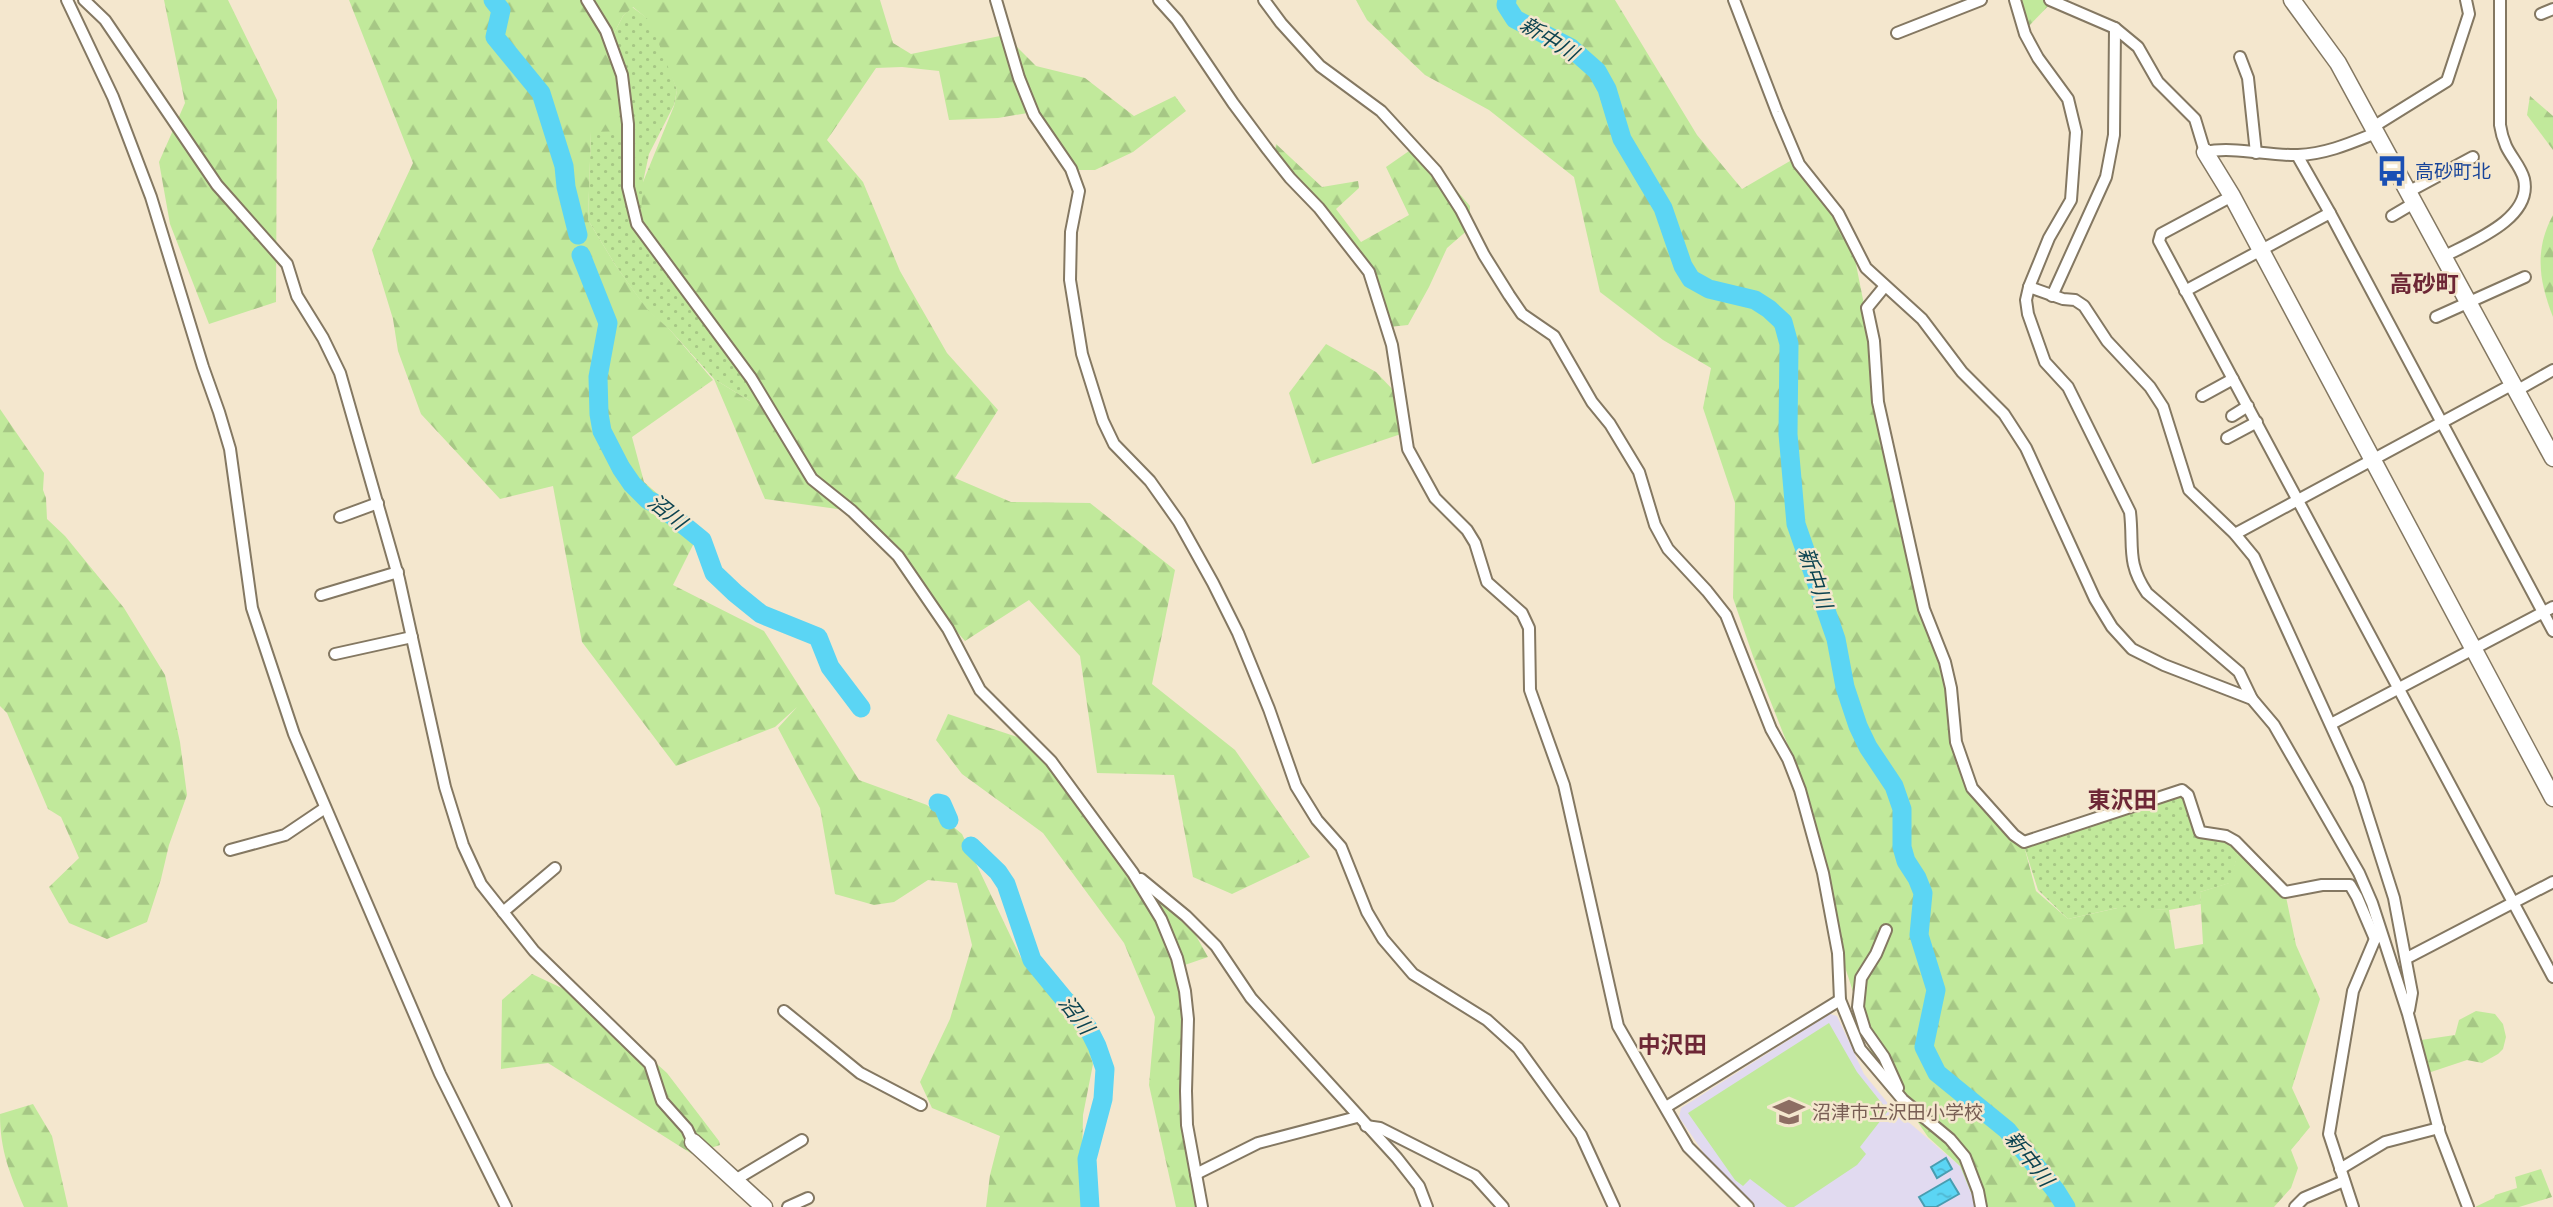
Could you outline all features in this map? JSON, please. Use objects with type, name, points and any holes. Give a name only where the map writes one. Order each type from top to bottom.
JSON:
[{"type":"street","points":[[67,0],[113,97],[151,197],[230,449],[252,608],[294,734],[440,1074],[506,1207]]},
{"type":"street","points":[[84,0],[105,20],[217,185],[287,264],[297,296],[323,338],[340,373],[398,572],[445,787],[463,845],[481,884],[534,951],[650,1064],[662,1101],[687,1129],[693,1142],[764,1207]]},
{"type":"street","points":[[587,0],[606,31],[622,75],[628,124],[628,187],[637,224],[751,378],[812,479],[869,526],[898,556],[948,629],[980,690],[1051,761],[1133,873],[1161,919],[1177,958],[1185,991],[1188,1019],[1188,1125],[1202,1207]]},
{"type":"street","points":[[996,0],[1019,78],[1034,115],[1071,169],[1079,191],[1070,232],[1070,280],[1082,354],[1103,421],[1114,444],[1150,481],[1179,522],[1213,583],[1249,658],[1296,786],[1317,820],[1341,847],[1364,905],[1383,939],[1413,974],[1487,1020],[1518,1048],[1581,1135],[1615,1207]]},
{"type":"street","points":[[1159,0],[1177,20],[1268,150],[1319,208],[1368,272],[1392,345],[1408,449],[1436,498],[1467,530],[1475,543],[1487,582],[1522,613],[1528,628],[1530,690],[1564,785],[1618,1026],[1688,1147],[1748,1207]]},
{"type":"street","points":[[1264,0],[1320,66],[1381,111],[1436,171],[1461,210],[1484,255],[1522,314],[1554,336],[1592,402],[1610,424],[1639,472],[1655,524],[1668,549],[1726,615],[1771,729],[1800,790],[1825,887],[1838,953],[1840,1000],[1860,1049],[1903,1100],[1950,1139],[1965,1157],[1981,1207]]},
{"type":"street","points":[[1734,0],[1799,163],[1838,213],[1866,268],[1922,319],[1962,372],[2004,414],[2026,448],[2095,599],[2112,627],[2132,649],[2164,665],[2252,699]]},
{"type":"street","points":[[1896,33],[1981,0]]},
{"type":"street","points":[[2015,0],[2025,34],[2038,58],[2068,99],[2076,132],[2071,201],[2049,238],[2026,300],[2028,314],[2045,362],[2067,387],[2130,512],[2130,559],[2136,577],[2147,593],[2239,672],[2252,699],[2274,725],[2359,873],[2372,903],[2378,937],[2353,991],[2329,1134],[2353,1207]]},
{"type":"street","points":[[2050,0],[2115,27],[2139,49],[2158,82],[2195,119],[2206,152],[2553,798]]},
{"type":"street","points":[[2292,0],[2338,63],[2553,458]]},
{"type":"street","points":[[2443,257],[2508,221],[2517,212],[2523,199],[2525,182],[2505,144],[2500,125],[2500,0]]},
{"type":"street","points":[[2206,152],[2220,150],[2297,155],[2331,150],[2375,130],[2447,81],[2471,2]]},
{"type":"street","points":[[2541,14],[2553,9]]},
{"type":"street","points":[[2052,296],[2106,177],[2114,135],[2115,27]]},
{"type":"street","points":[[2240,57],[2248,78],[2256,153]]},
{"type":"street","points":[[2297,155],[2441,423],[2548,610],[2553,631]]},
{"type":"street","points":[[2392,215],[2411,197],[2473,157]]},
{"type":"street","points":[[2232,196],[2161,234],[2159,241],[2553,977]]},
{"type":"street","points":[[2185,291],[2330,213]]},
{"type":"street","points":[[2436,317],[2525,277]]},
{"type":"street","points":[[1885,286],[1867,308],[1874,341],[1878,402],[1924,609],[1945,662],[1951,688],[1956,742],[1972,788],[2014,835],[2024,842],[2182,790],[2188,794],[2200,832],[2226,836],[2235,841],[2285,892],[2322,885],[2350,885],[2378,937],[2391,955],[2439,1128],[2468,1207]]},
{"type":"street","points":[[2029,287],[2052,296],[2075,300],[2084,306],[2107,341],[2150,387],[2163,407],[2189,490],[2235,534],[2254,557],[2358,785],[2394,898],[2412,993],[2409,1014]]},
{"type":"street","points":[[2235,534],[2441,423],[2553,370]]},
{"type":"street","points":[[2202,396],[2233,379]]},
{"type":"street","points":[[2232,415],[2248,406]]},
{"type":"street","points":[[2227,439],[2257,422]]},
{"type":"street","points":[[340,517],[378,503]]},
{"type":"street","points":[[321,595],[398,572]]},
{"type":"street","points":[[2331,724],[2548,610]]},
{"type":"street","points":[[335,654],[412,637]]},
{"type":"street","points":[[230,850],[285,835],[325,808]]},
{"type":"street","points":[[503,912],[555,868]]},
{"type":"street","points":[[1133,873],[1186,916],[1216,946],[1251,998],[1397,1158],[1419,1186],[1427,1207]]},
{"type":"street","points":[[2407,958],[2553,882]]},
{"type":"street","points":[[1886,930],[1876,954],[1861,978],[1858,1007],[1865,1030],[1884,1057],[1903,1100]]},
{"type":"street","points":[[1666,1107],[1840,1000]]},
{"type":"street","points":[[784,1012],[860,1073],[921,1105]]},
{"type":"street","points":[[1196,1174],[1258,1143],[1357,1117]]},
{"type":"street","points":[[1366,1126],[1380,1128],[1475,1176],[1503,1207]]},
{"type":"street","points":[[2340,1169],[2385,1142],[2439,1128]]},
{"type":"street","points":[[735,1180],[802,1140]]},
{"type":"street","points":[[2295,1207],[2304,1198],[2344,1181]]},
{"type":"street","points":[[788,1207],[808,1198]]},
{"type":"shaded area","name":"沼津市立沢田小学校","points":[[1830,1014],[1837,1016],[1864,1074],[1891,1107],[1961,1167],[1977,1207],[1755,1207],[1714,1168],[1679,1117],[1681,1108]]},
{"type":"green space","points":[[164,0],[228,0],[277,100],[276,302],[209,324],[170,224],[159,162],[185,103]]},
{"type":"green space","points":[[349,0],[880,0],[893,43],[911,54],[1005,35],[1036,66],[1085,78],[1134,116],[1175,96],[1186,111],[1133,152],[1095,170],[1074,170],[1033,112],[998,118],[949,120],[939,71],[902,67],[876,68],[827,140],[863,182],[900,271],[947,353],[998,410],[955,478],[1011,502],[1090,503],[1175,570],[1152,684],[1235,750],[1310,857],[1232,894],[1193,877],[1174,775],[1097,773],[1080,656],[1029,600],[965,641],[852,511],[765,499],[714,379],[750,401],[759,401],[723,331],[679,287],[641,213],[643,182],[674,106],[677,90],[650,21],[633,7],[623,16],[613,35],[628,131],[591,132],[588,220],[647,309],[671,331],[713,380],[632,437],[644,482],[700,531],[673,585],[764,631],[859,780],[927,805],[962,834],[1021,958],[1074,995],[1093,1064],[1083,1115],[1081,1207],[986,1207],[990,1175],[1000,1136],[932,1108],[920,1082],[950,1019],[972,945],[957,883],[928,880],[894,902],[874,905],[835,894],[820,808],[778,728],[797,707],[775,727],[676,766],[582,642],[553,486],[500,499],[421,414],[398,351],[393,319],[372,250],[413,163]]},
{"type":"green space","points":[[1356,0],[1615,0],[1697,135],[1742,189],[1790,161],[1851,239],[1923,602],[1945,662],[1956,764],[1967,788],[2024,846],[2036,891],[2068,919],[2122,907],[2169,910],[2175,949],[2203,944],[2200,892],[2229,883],[2240,846],[2285,892],[2296,945],[2320,999],[2292,1088],[2310,1127],[2291,1150],[2298,1168],[2291,1188],[2274,1207],[1977,1207],[1960,1166],[1928,1137],[1878,1064],[1853,1019],[1858,1007],[1845,967],[1802,781],[1733,598],[1735,503],[1703,408],[1711,368],[1663,340],[1600,292],[1574,177],[1489,110],[1425,75],[1367,20]]},
{"type":"green space","points":[[2022,0],[2054,0],[2027,28]]},
{"type":"green space","points":[[632,7],[654,23],[677,90],[674,105],[649,154],[643,182],[759,401],[750,401],[714,379],[671,331],[648,311],[588,220],[591,131],[628,131],[613,35],[623,16]]},
{"type":"green space","points":[[2530,96],[2553,116],[2553,150],[2527,115]]},
{"type":"green space","points":[[1276,144],[1322,187],[1358,181],[1359,188],[1336,209],[1361,242],[1409,215],[1386,167],[1409,151],[1430,160],[1470,206],[1470,228],[1447,248],[1408,325],[1389,327],[1369,272],[1274,158]]},
{"type":"green space","points":[[2553,215],[2553,317],[2544,291],[2541,253]]},
{"type":"green space","points":[[1326,344],[1376,372],[1395,392],[1401,434],[1312,464],[1289,393]]},
{"type":"green space","points":[[0,409],[44,473],[43,490],[47,519],[65,536],[124,608],[165,675],[180,742],[187,795],[169,845],[147,922],[107,939],[69,923],[49,887],[79,858],[61,817],[48,809],[7,713],[0,706]]},
{"type":"green space","points":[[948,714],[1035,743],[1137,879],[1195,934],[1208,957],[1179,967],[1193,1010],[1179,1105],[1196,1207],[1176,1207],[1149,1085],[1155,1017],[1124,943],[1043,833],[962,774],[936,740]]},
{"type":"green space","points":[[2182,790],[2203,830],[2240,846],[2230,883],[2200,892],[2201,904],[2169,910],[2117,908],[2068,919],[2038,890],[2024,846]]},
{"type":"green space","points":[[532,974],[583,998],[667,1073],[720,1145],[692,1154],[548,1063],[501,1069],[502,1000]]},
{"type":"green space","points":[[2476,1011],[2495,1014],[2503,1024],[2506,1037],[2503,1049],[2482,1063],[2467,1060],[2428,1073],[2421,1040],[2455,1035],[2459,1020]]},
{"type":"green space","name":"沼津市立沢田小学校","points":[[1829,1023],[1857,1072],[1888,1111],[1860,1147],[1866,1154],[1857,1165],[1794,1207],[1787,1207],[1750,1179],[1743,1186],[1735,1180],[1688,1113]]},
{"type":"green space","points":[[33,1104],[52,1136],[68,1207],[24,1207],[10,1173],[2,1140],[0,1114]]},
{"type":"green space","points":[[2541,1169],[2552,1197],[2519,1207],[2475,1207],[2495,1195],[2517,1188],[2515,1177]]},
{"type":"water","points":[[1946,1158],[1952,1169],[1937,1178],[1931,1167]]},
{"type":"water","points":[[1950,1179],[1959,1194],[1936,1207],[1925,1207],[1919,1197]]},
{"type":"waterway","name":"沼川","points":[[493,0],[501,10],[495,37],[541,93],[564,166],[566,187],[578,235]]},
{"type":"waterway","name":"新中川","points":[[1507,0],[1506,5],[1515,19],[1571,48],[1597,71],[1607,89],[1622,139],[1663,208],[1683,266],[1691,279],[1709,289],[1755,300],[1783,322],[1789,344],[1788,434],[1796,524],[1836,639],[1845,687],[1858,726],[1868,747],[1894,786],[1902,809],[1902,847],[1906,861],[1923,893],[1919,935],[1936,990],[1924,1047],[1937,1073],[2007,1130],[2066,1207]]},
{"type":"waterway","name":"沼川","points":[[581,255],[608,323],[598,377],[599,414],[602,431],[621,468],[648,500],[659,505],[702,540],[714,573],[735,593],[761,614],[818,637],[830,667],[861,708]]},
{"type":"waterway","name":"沼川","points":[[938,803],[942,804],[949,820]]},
{"type":"waterway","name":"沼川","points":[[971,846],[998,872],[1006,884],[1032,960],[1088,1028],[1105,1069],[1103,1099],[1087,1159],[1090,1207]]},
{"type":"place","name":"高砂町北","points":[[2392,171]]},
{"type":"place","name":"沼津市立沢田小学校","points":[[1789,1112]]},
{"type":"district","name":"高砂町","points":[[2424,284]]},
{"type":"district","name":"東沢田","points":[[2122,800]]},
{"type":"district","name":"中沢田","points":[[1672,1045]]}]
